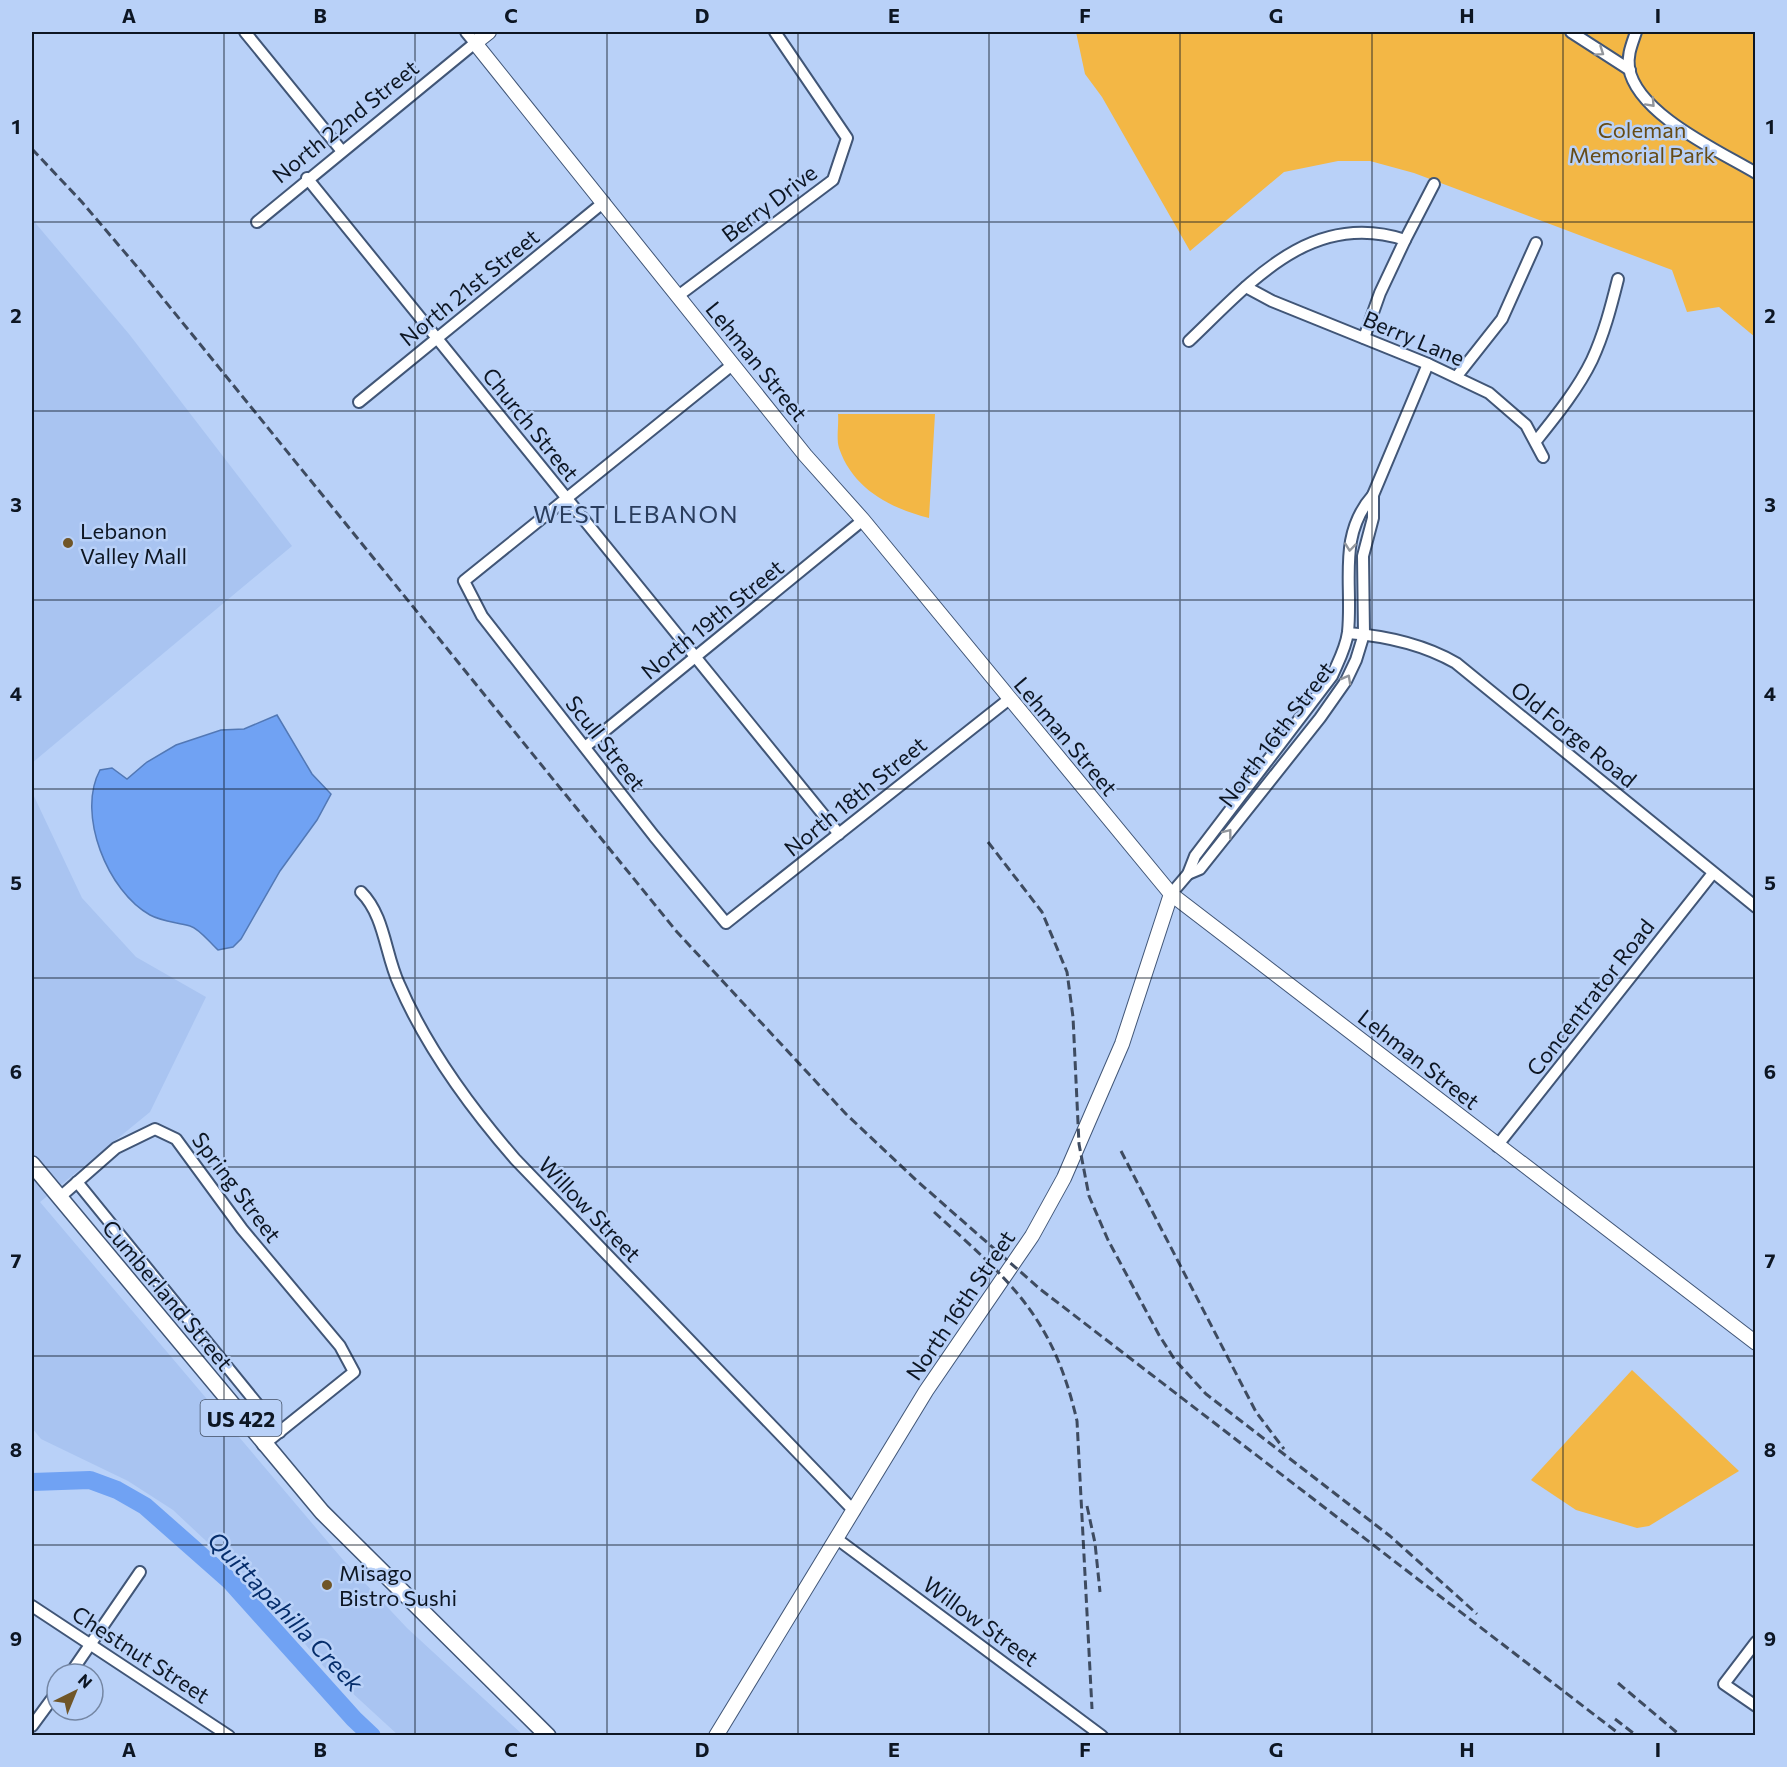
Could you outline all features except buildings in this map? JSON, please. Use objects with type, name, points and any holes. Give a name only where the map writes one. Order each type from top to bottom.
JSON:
[{"type":"highway","name":"Cumberland Street","points":[[32,1164],[263,1444],[367,1559],[548,1736]]},
{"type":"main road","name":"North 22nd Street","points":[[475,43],[489,32]]},
{"type":"main road","name":"Lehman Street","points":[[475,43],[732,365],[863,520],[1008,700],[1171,894],[1755,1343]]},
{"type":"main road","name":"North 16th Street","points":[[716,1736],[926,1391],[1032,1236],[1064,1178],[1122,1044],[1171,894]]},
{"type":"street","points":[[245,32],[341,150]]},
{"type":"street","name":"Lehman Street","points":[[466,32],[475,43]]},
{"type":"street","name":"Berry Drive","points":[[678,296],[833,180],[847,138],[775,32]]},
{"type":"street","points":[[1571,32],[1630,70]]},
{"type":"street","points":[[1636,32],[1629,55],[1630,70],[1642,93],[1667,120],[1755,173]]},
{"type":"street","name":"North 22nd Street","points":[[256,222],[341,150],[475,43]]},
{"type":"street","name":"Church Street","points":[[307,178],[839,834]]},
{"type":"street","points":[[1364,338],[1380,293],[1434,184]]},
{"type":"street","name":"North 21st Street","points":[[359,402],[604,202]]},
{"type":"street","points":[[1189,341],[1246,287],[1286,255],[1310,242],[1368,232],[1405,240]]},
{"type":"street","points":[[1457,376],[1502,319],[1536,243]]},
{"type":"street","points":[[1536,441],[1562,409],[1592,361],[1607,322],[1618,279]]},
{"type":"street","name":"Berry Lane","points":[[1246,287],[1272,301],[1457,376],[1489,393],[1512,411],[1536,441],[1543,457]]},
{"type":"street","name":"North 16th Street","points":[[1171,894],[1188,874],[1195,856],[1332,676],[1342,656],[1348,633],[1350,540],[1360,510],[1373,495],[1428,364]]},
{"type":"street","points":[[566,497],[732,365]]},
{"type":"street","name":"North 16th Street","points":[[1188,874],[1200,869],[1339,692],[1356,660],[1364,634],[1363,556],[1373,518],[1373,495]]},
{"type":"street","name":"Scull Street","points":[[566,497],[464,581],[482,616],[726,923]]},
{"type":"street","name":"North 19th Street","points":[[585,747],[863,520]]},
{"type":"street","name":"Old Forge Road","points":[[1348,633],[1364,634],[1434,650],[1456,663],[1755,907]]},
{"type":"street","name":"North 18th Street","points":[[726,923],[1008,700]]},
{"type":"street","name":"Concentrator Road","points":[[1497,1146],[1713,873]]},
{"type":"street","name":"Willow Street","points":[[361,892],[375,910],[398,983],[424,1034],[469,1106],[515,1159],[854,1511]]},
{"type":"street","name":"Spring Street","points":[[59,1198],[116,1148],[154,1129],[176,1139],[242,1229],[340,1346],[354,1372],[280,1432]]},
{"type":"street","points":[[77,1182],[280,1432],[263,1444]]},
{"type":"street","name":"Willow Street","points":[[837,1539],[1102,1736]]},
{"type":"street","points":[[78,1662],[140,1572]]},
{"type":"street","name":"Chestnut Street","points":[[32,1606],[230,1736]]},
{"type":"street","points":[[1755,1642],[1724,1684],[1755,1706]]},
{"type":"street","points":[[32,1726],[45,1708]]},
{"type":"shaded area","points":[[32,219],[129,334],[292,546],[32,763]]},
{"type":"shaded area","points":[[32,792],[82,898],[136,957],[206,997],[150,1112],[40,1202],[344,1561],[407,1628],[523,1735],[398,1735],[324,1667],[268,1599],[173,1510],[128,1481],[41,1439],[32,1428]]},
{"type":"green space","name":"Coleman Memorial Park","points":[[1076,32],[1755,32],[1755,337],[1719,307],[1687,312],[1672,270],[1414,173],[1370,161],[1338,161],[1284,172],[1190,251],[1102,97],[1085,74]]},
{"type":"green space","points":[[838,414],[935,414],[929,518],[900,509],[887,502],[863,486],[853,475],[839,448]]},
{"type":"green space","points":[[1632,1370],[1739,1471],[1649,1526],[1637,1528],[1576,1510],[1531,1480]]},
{"type":"water","points":[[277,715],[312,774],[331,794],[317,820],[280,871],[241,939],[233,947],[218,950],[194,928],[150,915],[135,904],[121,889],[109,871],[94,829],[92,808],[94,788],[100,770],[112,768],[127,779],[147,762],[176,745],[221,730],[244,729]]},
{"type":"waterway","name":"Quittapahilla Creek","points":[[32,1482],[90,1480],[117,1490],[145,1506],[230,1581],[372,1736]]},
{"type":"railway","points":[[32,149],[81,201],[139,269],[677,932],[846,1114],[916,1180],[1040,1289],[1622,1736]]},
{"type":"railway","points":[[988,842],[1042,912],[1067,972],[1073,1017],[1079,1144],[1089,1196],[1108,1240],[1159,1335],[1175,1360],[1206,1394],[1390,1536],[1477,1614]]},
{"type":"railway","points":[[1121,1151],[1256,1412],[1284,1449]]},
{"type":"railway","points":[[934,1212],[985,1259],[1025,1303],[1055,1354],[1067,1385],[1077,1421],[1092,1709]]},
{"type":"railway","points":[[1087,1506],[1095,1543],[1100,1592]]},
{"type":"railway","points":[[1618,1683],[1681,1736]]},
{"type":"railway","points":[[1615,1719],[1637,1736]]},
{"type":"place","name":"Lebanon Valley Mall","points":[[68,543]]},
{"type":"place","name":"Misago Bistro Sushi","points":[[327,1585]]},
{"type":"district","name":"WEST LEBANON","points":[[636,513]]}]
